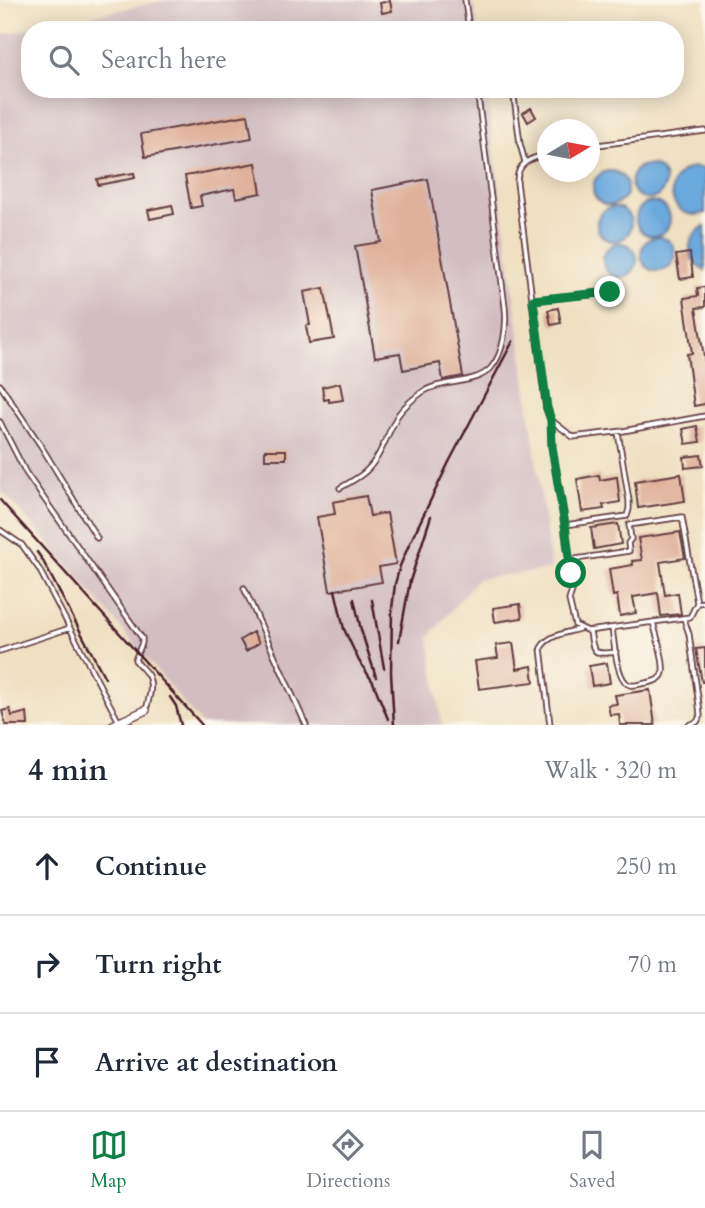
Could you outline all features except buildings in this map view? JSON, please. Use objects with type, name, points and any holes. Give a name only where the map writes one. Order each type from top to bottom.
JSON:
[{"type":"street","points":[[116,724],[146,710]]},
{"type":"lane","points":[[465,0],[468,21]]},
{"type":"lane","points":[[340,488],[366,471],[399,413],[408,403],[434,386],[485,373],[492,367],[505,336],[505,307],[478,98]]},
{"type":"lane","points":[[514,98],[525,162]]},
{"type":"lane","points":[[600,145],[705,131]]},
{"type":"lane","points":[[537,156],[525,162],[517,173],[517,182],[565,525],[572,582],[569,600],[575,625],[590,631],[690,617],[697,603],[682,517],[629,525]]},
{"type":"lane","points":[[533,300],[617,289]]},
{"type":"lane","points":[[0,385],[97,538]]},
{"type":"lane","points":[[551,420],[573,437],[705,416]]},
{"type":"lane","points":[[0,422],[26,473],[142,638],[135,660],[150,682],[146,710]]},
{"type":"lane","points":[[569,560],[629,551],[629,502],[618,431]]},
{"type":"lane","points":[[565,525],[627,516]]},
{"type":"lane","points":[[0,530],[22,545],[34,561],[116,724]]},
{"type":"lane","points":[[244,588],[306,725]]},
{"type":"lane","points":[[697,603],[705,602]]},
{"type":"lane","points":[[684,618],[689,634],[700,716],[698,722],[689,725]]},
{"type":"lane","points":[[612,628],[618,667],[625,683],[632,686],[653,682],[663,673],[653,622]]},
{"type":"lane","points":[[0,651],[70,628]]},
{"type":"lane","points":[[550,725],[541,648],[549,638],[581,628]]},
{"type":"lane","points":[[590,631],[595,651],[599,654],[616,652]]},
{"type":"shaded area","points":[[167,0],[460,0],[475,6],[477,21],[67,21]]},
{"type":"shaded area","points":[[21,31],[21,98],[487,98],[551,569],[477,579],[429,637],[442,725],[202,725],[76,574],[0,489],[0,35]]},
{"type":"water","points":[[648,165],[660,170],[665,182],[660,194],[648,199],[636,194],[631,182],[636,170]]},
{"type":"water","points":[[694,167],[705,169],[705,213],[693,215],[677,206],[672,198],[672,188],[675,179],[682,172]]},
{"type":"water","points":[[604,172],[616,172],[626,182],[626,194],[616,204],[604,204],[594,194],[594,182],[600,182],[600,175]]},
{"type":"water","points":[[653,202],[665,207],[670,219],[665,231],[653,236],[641,231],[636,219],[641,207]]},
{"type":"water","points":[[614,207],[626,212],[631,224],[626,236],[614,241],[602,236],[597,224],[602,212]]},
{"type":"water","points":[[705,226],[705,271],[694,260],[690,248],[694,236]]},
{"type":"water","points":[[658,237],[670,242],[675,254],[670,266],[658,271],[646,266],[641,254],[646,242]]},
{"type":"water","points":[[620,243],[632,248],[637,260],[632,272],[620,277],[608,272],[603,260],[608,248]]},
{"type":"railway","points":[[394,725],[391,673],[392,609],[400,566],[449,462],[513,341]]},
{"type":"railway","points":[[0,500],[202,725]]},
{"type":"railway","points":[[399,641],[410,581],[431,516]]},
{"type":"railway","points":[[37,552],[105,678]]},
{"type":"railway","points":[[335,590],[344,629],[359,661],[373,682],[388,719]]},
{"type":"railway","points":[[354,599],[376,677]]},
{"type":"railway","points":[[372,600],[384,668]]},
{"type":"railway","points":[[170,697],[176,706],[181,725]]},
{"type":"route","points":[[571,573],[533,300],[610,292]]}]
